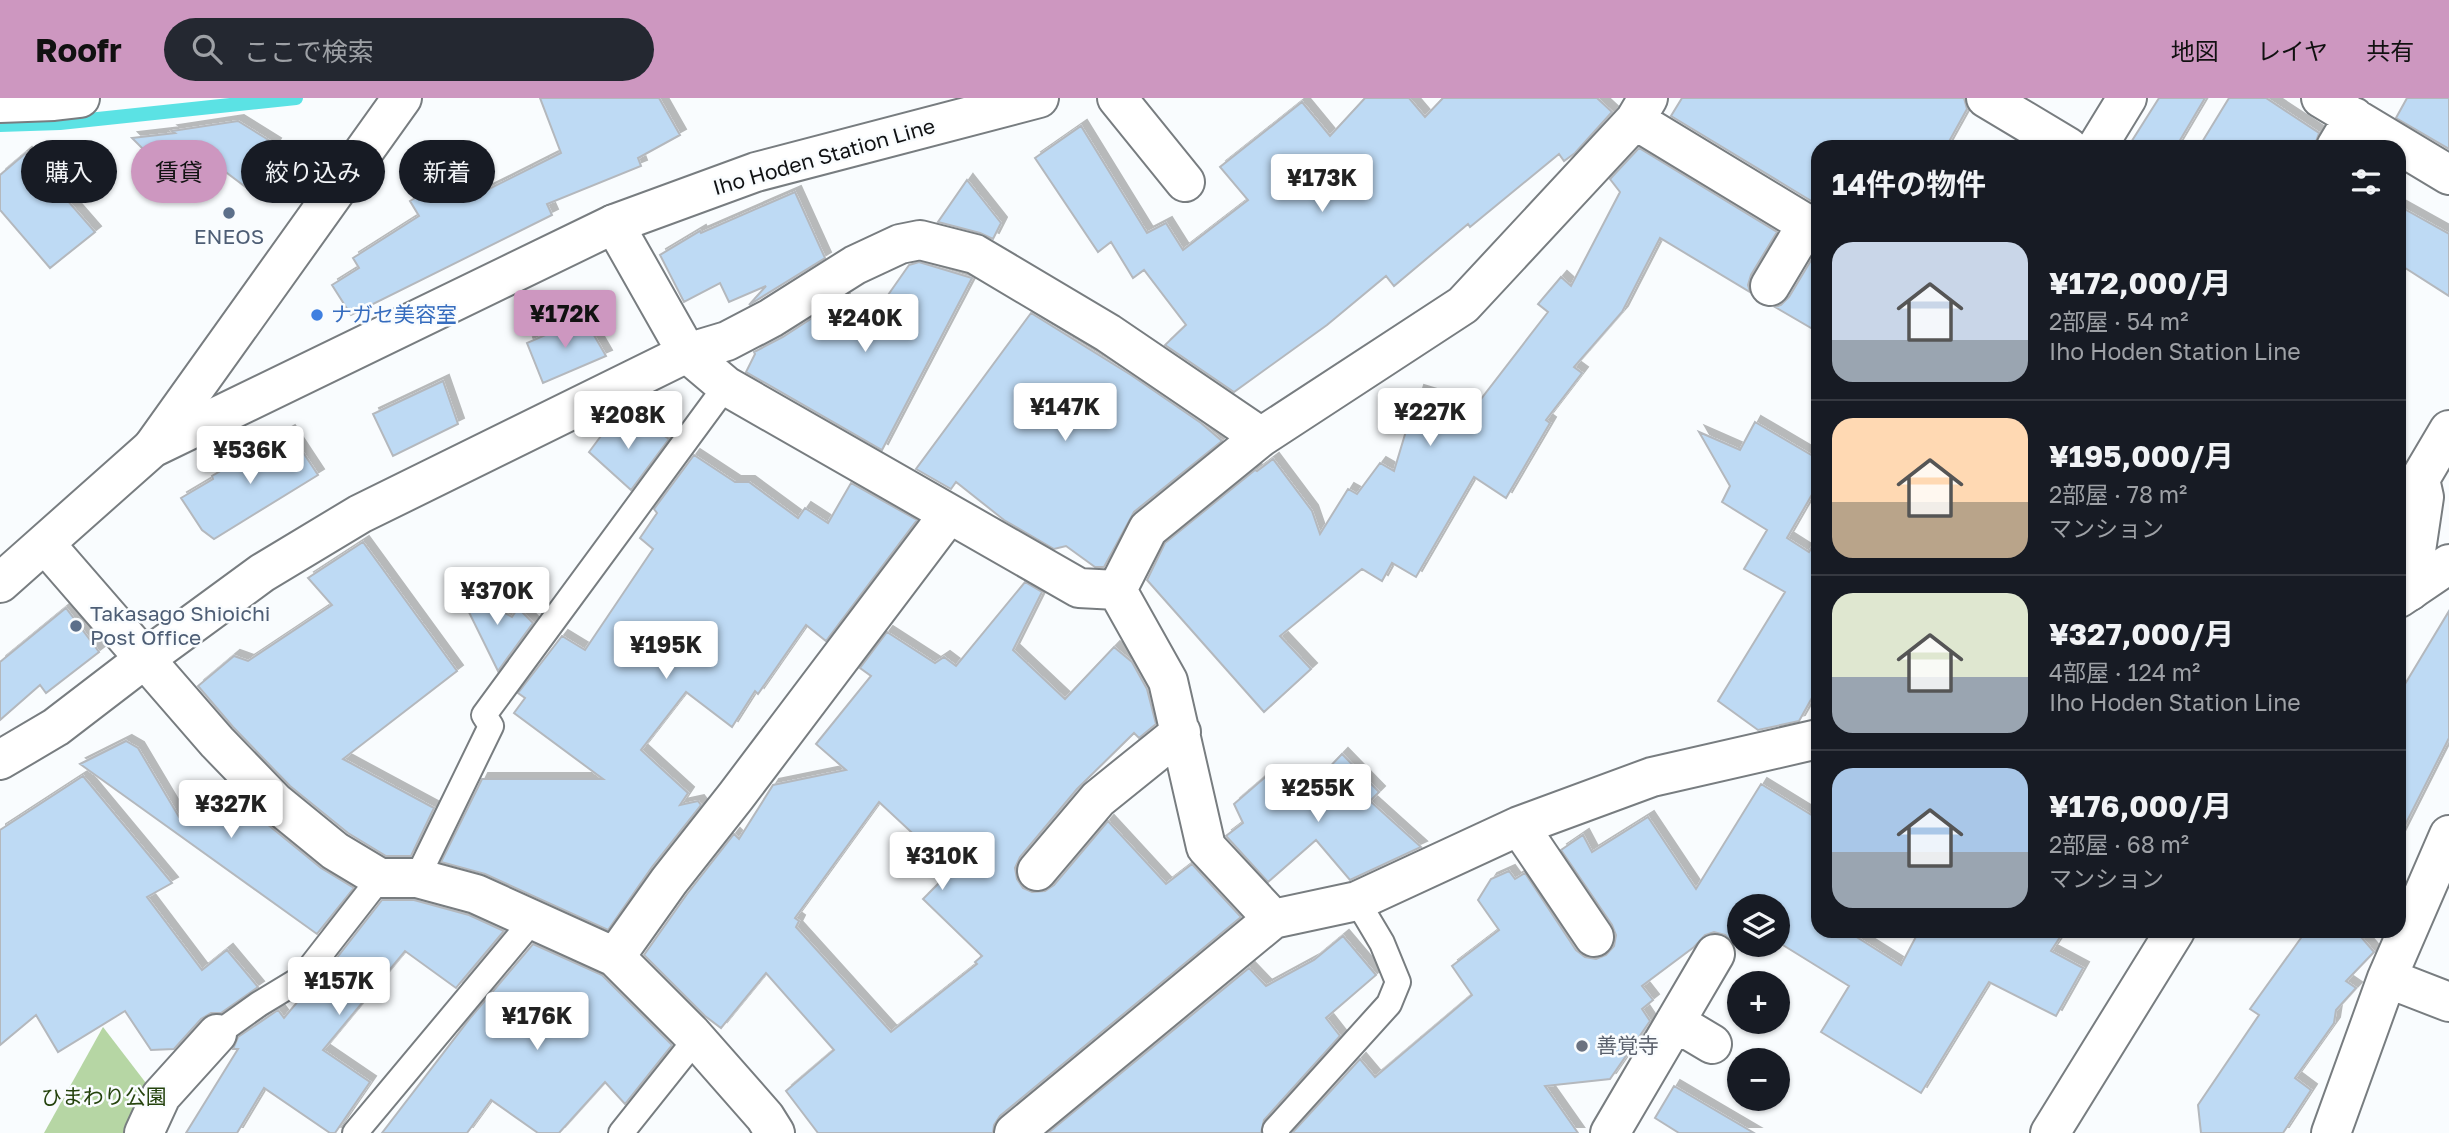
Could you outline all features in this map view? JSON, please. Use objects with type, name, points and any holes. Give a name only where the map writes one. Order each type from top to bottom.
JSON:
[{"type":"street","points":[[0,103],[80,98]]},
{"type":"street","points":[[152,448],[402,98]]},
{"type":"street","name":"Iho Hoden Station Line","points":[[0,583],[152,448],[614,224],[756,172],[1040,98]]},
{"type":"street","points":[[1117,98],[1185,182]]},
{"type":"street","points":[[1986,98],[2056,140]]},
{"type":"street","points":[[2101,140],[2127,98]]},
{"type":"street","points":[[2321,98],[2345,132],[2364,140]]},
{"type":"street","points":[[1117,590],[1148,529],[1261,437],[1463,305],[1641,109],[1811,227]]},
{"type":"street","points":[[2406,157],[2449,175]]},
{"type":"street","points":[[614,224],[687,353],[726,386],[1079,588],[1117,590]]},
{"type":"street","points":[[1770,286],[1811,229]]},
{"type":"street","points":[[0,760],[55,727],[262,573],[360,514],[687,353],[727,341],[771,318],[855,265],[900,244],[920,240],[975,254],[1108,333],[1261,437]]},
{"type":"street","points":[[2406,584],[2424,497],[2420,479],[2449,430]]},
{"type":"street","points":[[615,957],[669,881],[752,776],[949,514]]},
{"type":"street","points":[[45,544],[146,657],[217,742],[275,802],[335,851],[399,878],[476,894],[615,957],[696,1039],[765,1117],[775,1133]]},
{"type":"street","points":[[2406,593],[2449,564]]},
{"type":"street","points":[[1117,590],[1168,681],[1206,847],[1273,919]]},
{"type":"street","points":[[1037,871],[1098,800],[1181,732]]},
{"type":"street","points":[[1014,1133],[1273,919],[1357,901],[1519,826],[1652,777],[1811,734]]},
{"type":"street","points":[[1519,826],[1594,937]]},
{"type":"street","points":[[2406,936],[2449,835]]},
{"type":"street","points":[[2050,1133],[2171,938]]},
{"type":"street","points":[[2331,1133],[2405,938]]},
{"type":"street","points":[[1610,1133],[1715,954]]},
{"type":"street","points":[[2388,978],[2449,1002]]},
{"type":"street","points":[[1675,1022],[1712,1044]]},
{"type":"street","points":[[144,1133],[161,1096],[217,1034]]},
{"type":"lane","points":[[217,1034],[302,978],[399,878],[491,726],[484,715],[726,386]]},
{"type":"lane","points":[[1277,1133],[1275,1130],[1389,1004],[1398,982],[1382,943],[1357,901]]},
{"type":"lane","points":[[355,1133],[533,920]]},
{"type":"lane","points":[[621,1133],[696,1039]]},
{"type":"green space","name":"ひまわり公園","points":[[103,1027],[149,1087],[125,1133],[44,1133]]},
{"type":"building","points":[[540,98],[659,98],[680,135],[638,158],[641,166],[547,204],[552,215],[351,315],[332,285],[359,268],[353,258],[419,216],[411,203],[495,203],[495,186],[561,153]]},
{"type":"building","points":[[1365,98],[1409,98],[1425,117],[1443,98],[1597,98],[1612,112],[1575,153],[1564,161],[1559,154],[1470,227],[1468,224],[1394,286],[1386,276],[1327,325],[1234,392],[1165,345],[1186,325],[1144,270],[1133,278],[1111,242],[1098,252],[1035,158],[1081,126],[1147,233],[1166,223],[1183,250],[1248,200],[1220,167],[1302,102],[1330,136]]},
{"type":"building","points":[[1682,98],[1964,98],[1967,109],[1950,140],[1811,140],[1811,201],[1671,116]]},
{"type":"building","points":[[2159,98],[2205,98],[2180,140],[2132,140]]},
{"type":"building","points":[[2229,98],[2266,98],[2319,133],[2316,140],[2203,140]]},
{"type":"building","points":[[2407,98],[2449,98],[2449,149],[2396,118]]},
{"type":"building","points":[[238,121],[269,140],[241,140],[241,184],[227,173],[227,140],[132,138],[175,133],[172,131]]},
{"type":"building","points":[[1639,148],[1777,232],[1751,275],[1748,285],[1750,292],[1660,238],[1622,312],[1574,367],[1582,373],[1546,420],[1550,423],[1506,498],[1474,477],[1416,577],[1392,563],[1382,581],[1362,569],[1280,636],[1311,669],[1264,712],[1147,580],[1165,543],[1255,470],[1273,459],[1312,511],[1320,534],[1348,489],[1357,494],[1380,463],[1394,471],[1418,391],[1474,408],[1548,312],[1538,304],[1561,277],[1571,286],[1620,192],[1610,179]]},
{"type":"building","points":[[21,157],[21,203],[70,203],[95,232],[50,268],[0,210],[0,175]]},
{"type":"building","points":[[967,180],[1001,223],[993,239],[938,222]]},
{"type":"building","points":[[795,192],[825,258],[749,305],[766,286],[729,302],[720,283],[684,302],[660,255],[700,231],[701,233]]},
{"type":"building","points":[[2406,210],[2449,234],[2449,296],[2406,268]]},
{"type":"building","points":[[1811,260],[1811,328],[1775,307],[1789,297]]},
{"type":"building","points":[[919,262],[972,278],[882,450],[746,372],[754,352],[783,337],[843,298],[860,335],[909,265]]},
{"type":"building","points":[[1031,313],[1131,375],[1201,423],[1222,441],[1134,512],[1104,567],[1095,567],[1066,546],[1054,549],[1004,520],[956,482],[951,489],[916,469]]},
{"type":"building","points":[[584,318],[606,356],[543,383],[527,343]]},
{"type":"building","points":[[443,381],[458,424],[393,456],[373,414]]},
{"type":"building","points":[[613,420],[632,434],[643,422],[669,439],[631,490],[589,452]]},
{"type":"building","points":[[1755,422],[1811,455],[1811,496],[1787,538],[1809,552],[1811,549],[1811,700],[1799,721],[1758,730],[1718,701],[1785,592],[1744,569],[1767,530],[1722,502],[1730,486],[1699,432],[1740,450]]},
{"type":"building","points":[[289,431],[318,475],[214,539],[202,530],[181,498],[213,479],[212,476]]},
{"type":"building","points":[[694,455],[735,482],[749,482],[798,518],[805,508],[828,523],[851,483],[917,520],[826,641],[806,625],[758,694],[755,691],[732,727],[686,692],[641,750],[688,793],[680,805],[698,801],[701,805],[652,867],[608,930],[485,874],[441,862],[482,779],[603,779],[514,713],[525,698],[518,693],[562,636],[585,650],[653,549],[640,538],[657,513],[654,509]]},
{"type":"building","points":[[363,542],[457,671],[343,759],[434,808],[411,856],[386,856],[348,833],[290,786],[198,686],[234,656],[248,661],[332,605],[308,578]]},
{"type":"building","points":[[1025,582],[1042,592],[1013,650],[1065,699],[1114,647],[1132,662],[1147,689],[1156,724],[1139,738],[1134,733],[1077,789],[1020,857],[1015,868],[1017,879],[1023,888],[1032,892],[1045,891],[1054,885],[1108,821],[1166,884],[1192,864],[1241,917],[1000,1116],[994,1125],[993,1133],[818,1133],[786,1091],[834,1050],[766,973],[721,1028],[705,1016],[644,955],[734,834],[739,839],[773,785],[846,770],[816,744],[871,676],[860,668],[887,632],[935,663],[944,657],[956,666]],"holes":[[[879,802],[952,870],[923,899],[982,956],[975,962],[977,964],[891,1032],[796,927],[799,921],[795,918]]]},
{"type":"building","points":[[456,586],[512,617],[518,608],[533,623],[498,671]]},
{"type":"building","points":[[66,608],[99,652],[46,693],[40,685],[0,720],[0,662]]},
{"type":"building","points":[[2449,611],[2449,738],[2406,823],[2406,682]]},
{"type":"building","points":[[126,741],[138,748],[182,822],[235,792],[261,819],[321,868],[354,888],[317,934],[80,764]]},
{"type":"building","points":[[1342,754],[1379,792],[1370,801],[1421,847],[1350,880],[1316,840],[1268,882],[1226,836],[1243,823],[1234,804],[1270,773],[1301,797]]},
{"type":"building","points":[[83,776],[172,883],[147,897],[202,970],[227,950],[258,987],[221,1013],[211,1013],[201,1019],[174,1049],[151,1050],[125,1011],[58,1052],[36,1015],[0,1045],[0,830]]},
{"type":"building","points":[[1761,784],[1811,815],[1811,938],[1858,938],[1901,965],[1915,938],[2059,938],[2051,951],[2083,968],[2056,1016],[1989,982],[1921,1093],[1821,1032],[1849,986],[1790,949],[1790,894],[1727,894],[1727,937],[1714,932],[1705,935],[1694,947],[1642,986],[1653,1000],[1642,1009],[1650,1021],[1610,1079],[1545,1086],[1578,1133],[1292,1133],[1360,1059],[1375,1077],[1472,995],[1452,966],[1499,930],[1478,900],[1491,879],[1509,871],[1515,879],[1525,873],[1576,950],[1585,957],[1596,959],[1606,955],[1614,946],[1616,935],[1612,925],[1561,850],[1583,835],[1592,852],[1648,817],[1696,889]]},
{"type":"building","points":[[382,900],[414,900],[469,915],[504,931],[456,988],[405,951],[323,1050],[370,1082],[335,1133],[330,1133],[264,1088],[237,1133],[186,1133],[238,1049],[233,1049],[238,1037],[278,1010],[284,1018],[304,994],[314,987]]},
{"type":"building","points":[[1343,936],[1376,975],[1326,1018],[1340,1036],[1264,1120],[1261,1133],[1048,1133],[1249,968],[1266,986],[1314,960]]},
{"type":"building","points":[[2301,938],[2362,938],[2374,952],[2346,981],[2356,988],[2336,1010],[2334,1023],[2295,1078],[2311,1090],[2283,1133],[2201,1133],[2198,1105],[2259,1015],[2250,1009]]},
{"type":"building","points":[[533,944],[602,975],[672,1045],[625,1104],[605,1082],[559,1133],[538,1133],[491,1100],[467,1133],[382,1133],[471,1017]]},
{"type":"building","points":[[1674,1086],[1754,1133],[1679,1133],[1655,1118]]},
{"type":"waterway","points":[[0,125],[60,123],[296,98]]},
{"type":"place","name":"ENEOS","points":[[229,213]]},
{"type":"place","name":"ナガセ美容室","points":[[317,315]]},
{"type":"place","name":"Takasago Shioichi Post Office","points":[[76,626]]},
{"type":"place","name":"善覚寺","points":[[1582,1046]]}]
